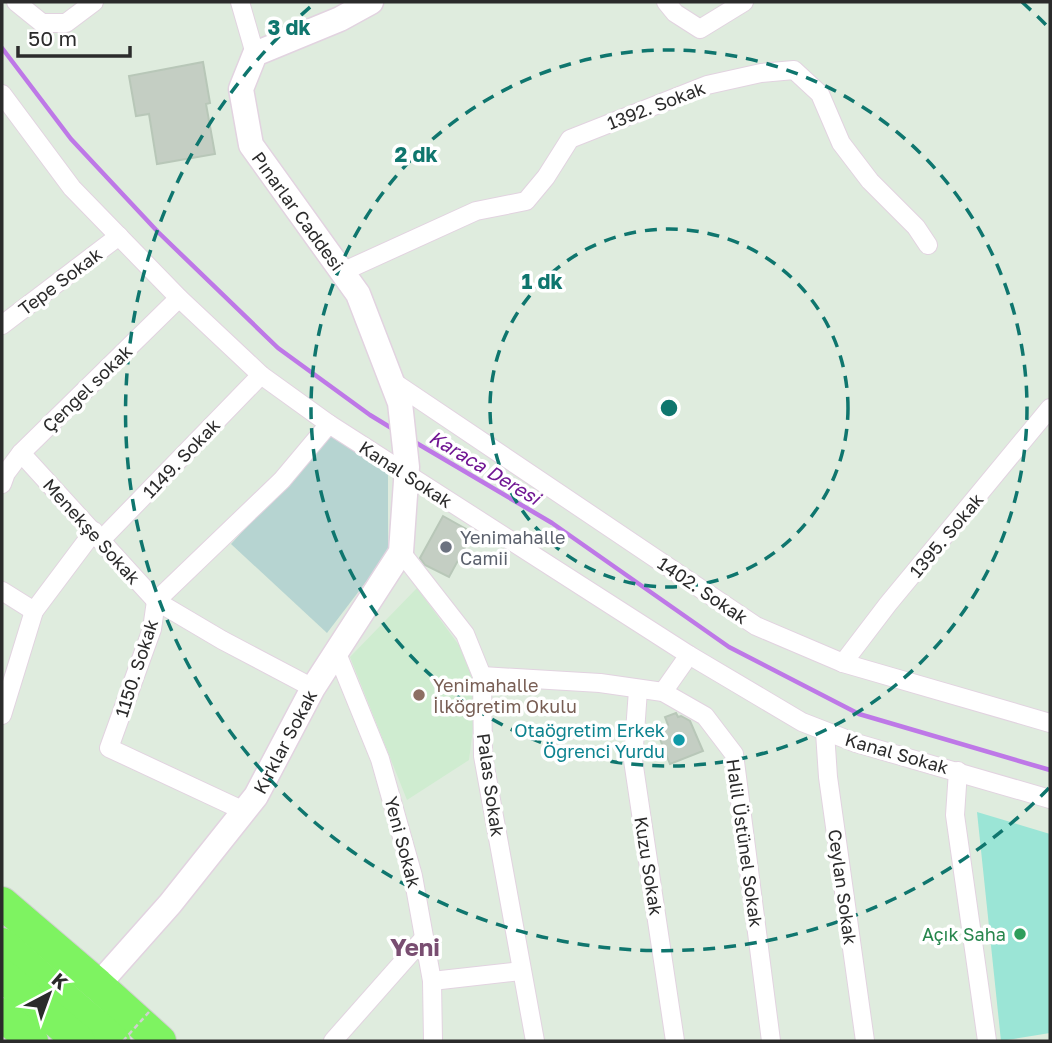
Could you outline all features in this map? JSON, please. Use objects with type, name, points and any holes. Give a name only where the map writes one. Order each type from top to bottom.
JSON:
[{"type":"highway","points":[[2,903],[160,1041]]},
{"type":"highway","points":[[2,944],[114,1041]]},
{"type":"highway","points":[[2,975],[79,1041]]},
{"type":"highway","points":[[2,1014],[32,1041]]},
{"type":"street","points":[[16,2],[42,23],[66,23],[94,2]]},
{"type":"street","points":[[240,2],[255,54],[340,19],[371,2]]},
{"type":"street","points":[[666,2],[675,13],[700,29],[744,2]]},
{"type":"street","name":"Pınarlar Caddesi","points":[[255,54],[241,89],[251,145],[358,294],[396,392],[407,470]]},
{"type":"street","name":"1392. Sokak","points":[[342,272],[476,211],[526,201],[546,177],[570,139],[707,85],[761,73],[794,70],[820,94],[841,143],[870,181],[916,227],[928,245]]},
{"type":"street","name":"Kanal Sokak","points":[[2,94],[72,188],[179,298],[261,375],[329,424],[407,470],[689,655],[802,722],[856,743],[1050,799]]},
{"type":"street","name":"Tepe Sokak","points":[[2,325],[119,236]]},
{"type":"street","name":"Çengel sokak","points":[[2,484],[6,473],[21,453],[179,298]]},
{"type":"street","name":"1149. Sokak","points":[[97,536],[261,375]]},
{"type":"street","name":"1402. Sokak","points":[[396,392],[756,626],[843,663],[1050,723]]},
{"type":"street","name":"1395. Sokak","points":[[843,663],[888,604],[1050,408]]},
{"type":"street","name":"1150. Sokak","points":[[244,811],[109,748],[152,629],[156,601],[282,480],[329,424]]},
{"type":"street","name":"Menekşe Sokak","points":[[21,453],[156,601],[222,640],[313,688]]},
{"type":"street","name":"Kırklar Sokak","points":[[98,985],[170,904],[256,796],[313,688],[401,552],[407,470]]},
{"type":"street","points":[[2,715],[34,611],[97,536]]},
{"type":"street","name":"Palas Sokak","points":[[401,552],[465,634],[482,676],[484,755],[535,1041]]},
{"type":"street","points":[[2,591],[34,611]]},
{"type":"street","name":"Yeni Sokak","points":[[336,651],[380,759],[413,876],[432,981],[433,1041]]},
{"type":"street","points":[[663,692],[689,655]]},
{"type":"street","name":"Halil Üstünel Sokak","points":[[482,676],[600,683],[663,692],[705,716],[734,754],[771,1041]]},
{"type":"street","name":"Kuzu Sokak","points":[[638,690],[633,760],[675,1041]]},
{"type":"street","name":"Ceylan Sokak","points":[[825,732],[828,777],[865,1041]]},
{"type":"street","points":[[958,771],[955,815],[987,1041]]},
{"type":"street","points":[[333,1041],[424,938]]},
{"type":"street","points":[[432,981],[521,971]]},
{"type":"path","points":[[123,1041],[149,1012]]},
{"type":"shaded area","points":[[331,435],[388,469],[388,553],[327,633],[231,544]]},
{"type":"shaded area","name":"Yenimahalle İlköğretim Okulu","points":[[417,588],[461,648],[472,678],[475,712],[469,760],[407,800],[350,657]]},
{"type":"shaded area","name":"Açık Saha","points":[[977,812],[1050,834],[1050,1033],[1001,1041]]},
{"type":"building","points":[[203,62],[210,103],[206,104],[215,154],[157,164],[149,114],[136,116],[129,76]]},
{"type":"building","name":"Yenimahalle Camii","points":[[443,516],[473,533],[449,577],[425,565],[420,558]]},
{"type":"building","name":"Otaöğretim Erkek Öğrenci Yurdu","points":[[676,713],[678,717],[690,721],[703,751],[670,764],[656,729],[668,725],[665,717]]},
{"type":"waterway","name":"Karaca Deresi","points":[[2,48],[71,139],[158,232],[278,348],[393,429]]},
{"type":"waterway","name":"Karaca Deresi","points":[[413,441],[552,523],[729,647],[859,714],[1050,770]]},
{"type":"place","name":"Yenimahalle Camii","points":[[446,547]]},
{"type":"place","name":"Yenimahalle İlköğretim Okulu","points":[[419,695]]},
{"type":"place","name":"Otaöğretim Erkek Öğrenci Yurdu","points":[[679,740]]},
{"type":"place","name":"Açık Saha","points":[[1020,934]]},
{"type":"district","name":"Yeni","points":[[415,946]]}]
